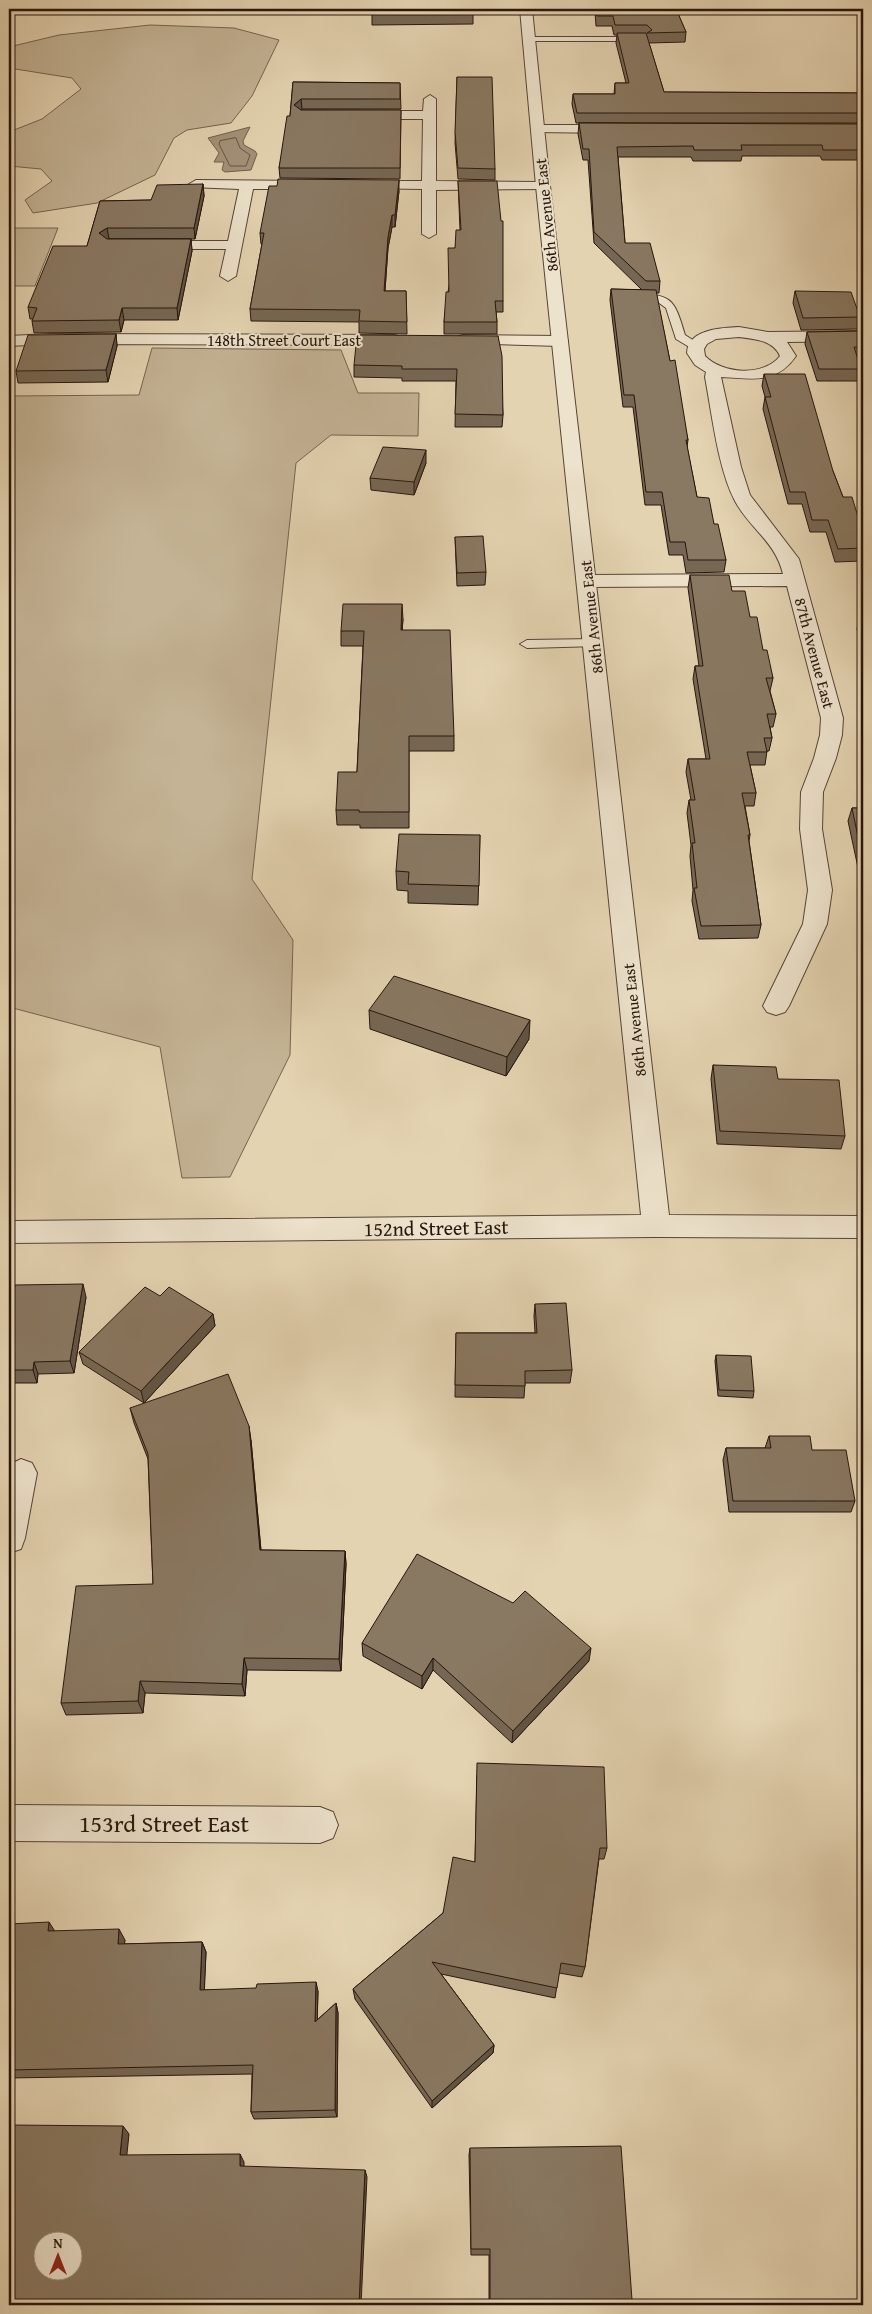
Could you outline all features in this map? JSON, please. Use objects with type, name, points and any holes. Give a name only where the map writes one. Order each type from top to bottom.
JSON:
[{"type":"street","name":"86th Avenue East","points":[[526,9],[543,186],[656,1226]]},
{"type":"street","points":[[429,234],[430,99]]},
{"type":"street","points":[[351,115],[429,115]]},
{"type":"street","points":[[538,129],[627,129]]},
{"type":"street","points":[[196,184],[324,185]]},
{"type":"street","points":[[228,276],[247,184]]},
{"type":"street","points":[[343,185],[543,186]]},
{"type":"street","points":[[138,245],[234,245]]},
{"type":"street","points":[[768,337],[786,349],[788,356],[785,363],[777,369],[750,374],[734,374],[715,369],[698,359],[694,353],[695,346],[701,340],[724,333],[754,334],[768,337],[863,336]]},
{"type":"street","name":"148th Street Court East","points":[[9,342],[49,339],[412,340]]},
{"type":"street","points":[[451,340],[560,341]]},
{"type":"street","name":"87th Avenue East","points":[[715,369],[713,377],[732,467],[741,495],[745,503],[775,538],[789,559],[832,718],[831,735],[825,758],[812,792],[810,829],[820,890],[815,924],[776,1006]]},
{"type":"street","points":[[587,581],[796,580]]},
{"type":"street","name":"152nd Street East","points":[[9,1232],[656,1226],[863,1227]]},
{"type":"street","points":[[9,1538],[21,1473]]},
{"type":"street","name":"153rd Street East","points":[[9,1823],[320,1825]]},
{"type":"lane","points":[[529,39],[646,39]]},
{"type":"lane","points":[[624,297],[657,297],[672,307],[680,336],[695,346]]},
{"type":"lane","points":[[527,644],[594,643]]},
{"type":"shaded area","points":[[150,25],[234,28],[279,40],[252,96],[231,123],[187,130],[174,138],[155,175],[97,203],[33,213],[25,200],[52,181],[41,169],[9,166],[9,132],[42,119],[81,89],[72,78],[9,68],[9,47],[59,35]]},
{"type":"shaded area","points":[[9,228],[58,228],[35,286],[9,286]]},
{"type":"shaded area","points":[[152,348],[341,350],[358,393],[419,393],[418,436],[331,435],[296,463],[252,879],[293,940],[290,1055],[230,1177],[182,1178],[160,1047],[9,1007],[9,396],[139,395]]},
{"type":"water","points":[[250,127],[243,141],[244,145],[257,154],[251,170],[225,172],[222,170],[224,162],[214,162],[219,153],[208,138]]},
{"type":"building","points":[[372,9],[473,9],[473,12],[372,13]]},
{"type":"building","points":[[596,9],[676,9],[686,32],[647,33],[652,30],[647,25],[615,25],[613,16],[597,16]]},
{"type":"building","points":[[617,33],[646,33],[664,92],[863,93],[863,113],[577,113],[573,94],[615,94],[615,83],[629,83]]},
{"type":"building","points":[[457,77],[492,77],[495,169],[458,168],[455,132]]},
{"type":"building","points":[[293,82],[400,83],[400,99],[301,99],[294,105],[301,110],[401,110],[400,168],[279,168],[287,116],[290,116]]},
{"type":"building","points":[[579,123],[863,124],[863,150],[823,150],[822,145],[741,145],[742,150],[694,150],[693,146],[617,147],[625,243],[650,243],[660,281],[646,281],[594,232],[589,149],[583,149]]},
{"type":"building","points":[[278,179],[399,180],[395,215],[392,215],[388,237],[384,291],[406,291],[407,322],[359,321],[360,310],[250,309],[264,233],[260,233],[269,186],[277,186]]},
{"type":"building","points":[[458,181],[497,181],[501,221],[503,221],[503,301],[495,301],[497,322],[444,322],[446,292],[449,292],[448,248],[455,248],[456,230],[461,230]]},
{"type":"building","points":[[203,184],[194,228],[107,228],[99,233],[107,239],[191,239],[177,308],[122,308],[119,320],[32,321],[37,308],[28,307],[53,246],[87,246],[100,201],[151,200],[157,185]]},
{"type":"building","points":[[611,289],[656,290],[670,361],[675,360],[688,440],[686,440],[697,497],[709,498],[714,524],[718,524],[726,560],[688,560],[685,542],[670,542],[662,492],[646,492],[634,395],[624,395]]},
{"type":"building","points":[[795,291],[851,292],[860,317],[803,318]]},
{"type":"building","points":[[863,331],[863,348],[854,347],[861,369],[819,369],[807,332]]},
{"type":"building","points":[[116,334],[106,370],[16,371],[28,335]]},
{"type":"building","points":[[357,335],[498,336],[502,356],[503,415],[455,414],[457,369],[402,369],[402,366],[354,365]]},
{"type":"building","points":[[764,374],[805,374],[833,471],[843,497],[852,497],[863,533],[863,548],[838,549],[828,520],[812,520],[805,492],[790,492],[765,397],[771,397]]},
{"type":"building","points":[[383,447],[426,450],[414,482],[370,478]]},
{"type":"building","points":[[483,536],[486,572],[457,573],[455,537]]},
{"type":"building","points":[[690,575],[729,575],[732,591],[745,591],[750,617],[757,617],[763,650],[767,650],[773,678],[766,678],[776,714],[767,714],[772,738],[764,738],[767,752],[747,752],[756,793],[742,793],[750,835],[748,835],[761,925],[701,926],[694,888],[697,888],[692,843],[695,843],[689,800],[695,800],[688,759],[710,759],[695,666],[703,666]]},
{"type":"building","points":[[343,604],[402,604],[401,630],[450,630],[454,736],[409,736],[409,812],[336,810],[338,772],[357,772],[364,631],[341,631]]},
{"type":"building","points":[[852,808],[863,808],[863,861]]},
{"type":"building","points":[[399,834],[480,835],[479,886],[408,884],[409,872],[396,871]]},
{"type":"building","points":[[394,976],[530,1020],[507,1057],[369,1010]]},
{"type":"building","points":[[713,1065],[776,1067],[778,1079],[839,1080],[845,1136],[720,1131]]},
{"type":"building","points":[[83,1284],[70,1361],[34,1362],[33,1370],[9,1370],[9,1320],[15,1285]]},
{"type":"building","points":[[145,1287],[160,1296],[169,1287],[213,1314],[141,1391],[79,1352]]},
{"type":"building","points":[[566,1303],[572,1370],[525,1371],[525,1386],[455,1385],[456,1333],[537,1333],[535,1304]]},
{"type":"building","points":[[716,1355],[751,1356],[754,1391],[719,1390]]},
{"type":"building","points":[[228,1374],[249,1426],[260,1550],[345,1551],[339,1659],[244,1658],[242,1684],[140,1681],[138,1701],[61,1703],[76,1586],[153,1584],[148,1454],[130,1408]]},
{"type":"building","points":[[769,1436],[810,1436],[812,1450],[846,1450],[855,1501],[733,1501],[726,1448],[771,1448]]},
{"type":"building","points":[[417,1554],[513,1603],[525,1591],[591,1648],[513,1731],[433,1658],[422,1676],[362,1643]]},
{"type":"building","points":[[477,1763],[604,1767],[607,1848],[600,1848],[585,1967],[561,1963],[557,1988],[432,1962],[494,2045],[432,2101],[353,1989],[443,1913],[453,1857],[475,1862]]},
{"type":"building","points":[[49,1922],[48,1931],[119,1929],[118,1944],[202,1942],[200,1990],[256,1988],[257,1984],[316,1982],[315,2022],[336,2003],[335,2110],[251,2112],[253,2065],[9,2070],[9,1924]]},
{"type":"building","points":[[9,2125],[123,2126],[120,2155],[240,2154],[240,2166],[365,2170],[359,2305],[9,2305]]},
{"type":"building","points":[[621,2146],[632,2300],[648,2300],[648,2305],[490,2305],[490,2249],[471,2249],[470,2148]]}]
